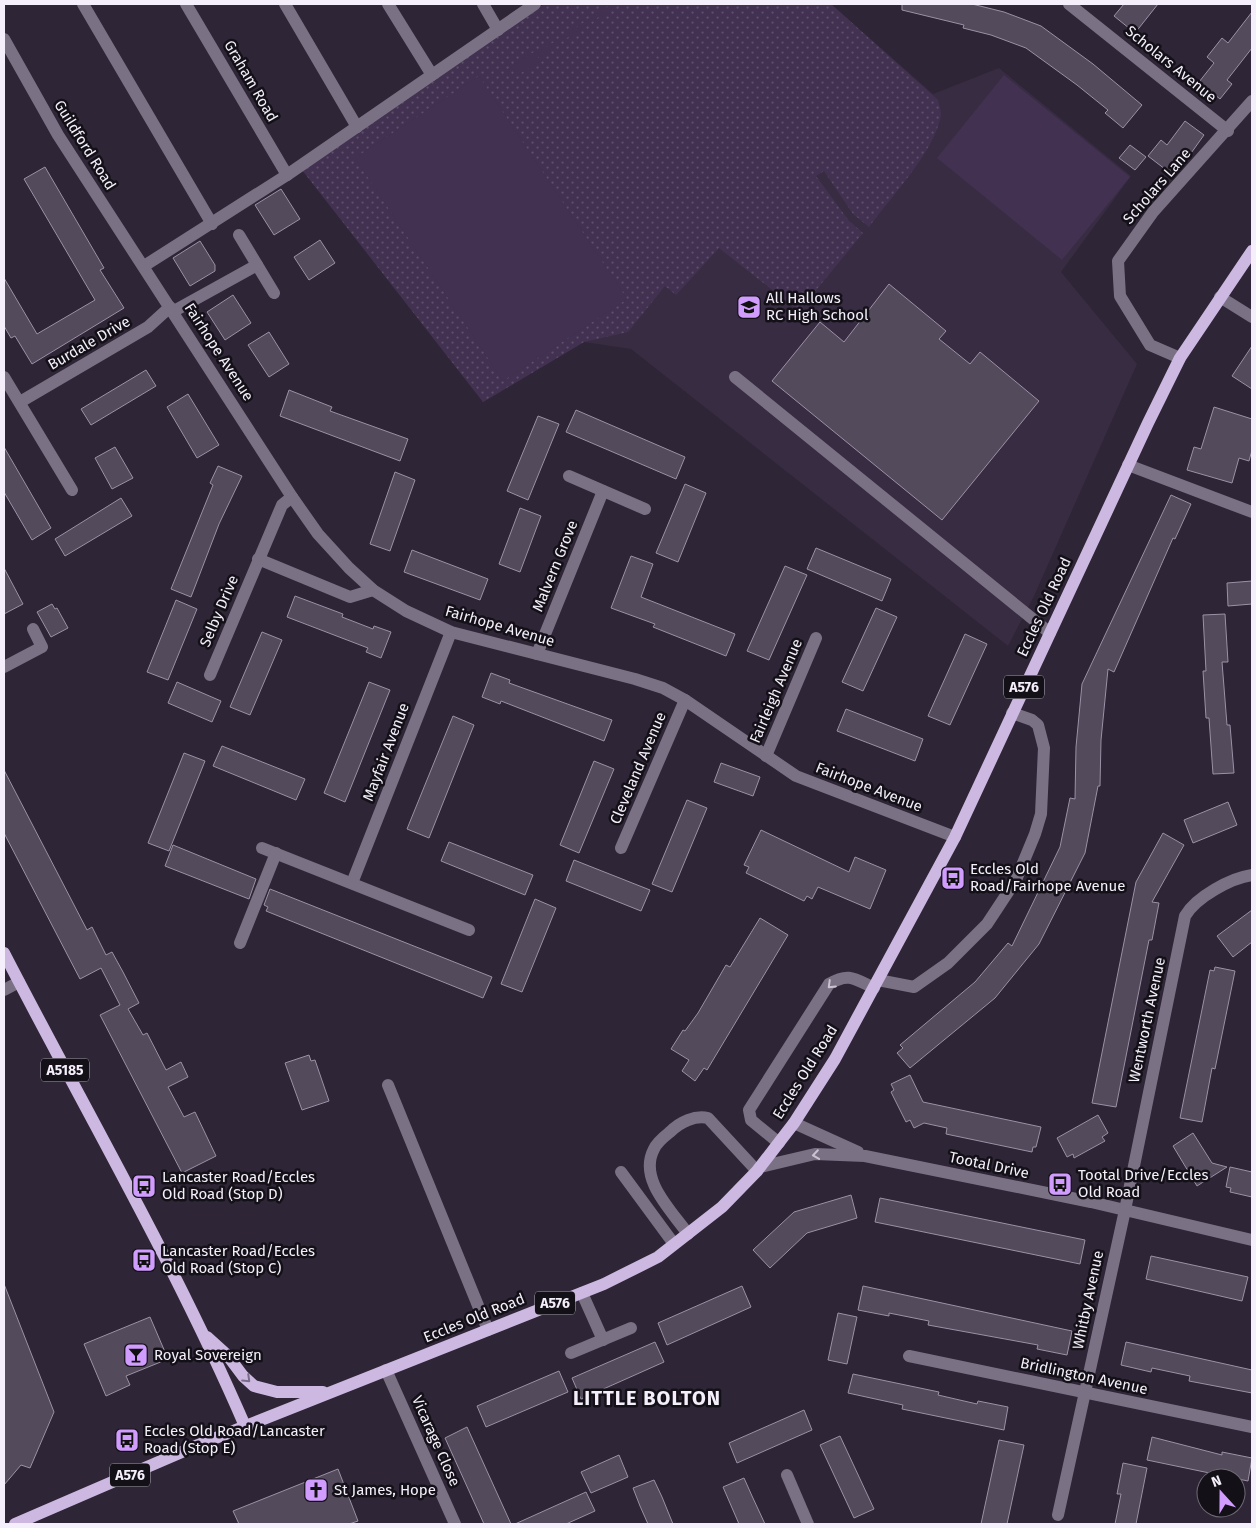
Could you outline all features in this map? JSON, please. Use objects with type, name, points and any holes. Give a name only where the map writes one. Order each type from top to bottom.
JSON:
[{"type":"main road","name":"Eccles Old Road","points":[[15,1524],[328,1392],[604,1284],[658,1256],[722,1207],[758,1169],[779,1143],[835,1059],[955,837],[1128,465],[1180,358],[1252,251]]},
{"type":"main road","name":"A5185","points":[[4,953],[201,1331],[245,1426]]},
{"type":"main road","name":"A5185","points":[[201,1331],[228,1356],[243,1376],[254,1386],[277,1392],[328,1392]]},
{"type":"street","points":[[84,4],[212,224]]},
{"type":"street","name":"Graham Road","points":[[186,4],[287,175]]},
{"type":"street","points":[[285,4],[357,127]]},
{"type":"street","points":[[388,4],[432,75]]},
{"type":"street","points":[[483,4],[498,30]]},
{"type":"street","points":[[144,266],[287,175],[536,4]]},
{"type":"street","name":"Scholars Avenue","points":[[1069,4],[1083,7],[1228,131]]},
{"type":"street","name":"Guildford Road","points":[[4,39],[58,135],[144,266]]},
{"type":"street","name":"Scholars Lane","points":[[1180,358],[1150,345],[1120,296],[1118,261],[1153,212],[1228,131],[1252,101]]},
{"type":"street","points":[[239,235],[274,293]]},
{"type":"street","name":"Burdale Drive","points":[[20,402],[148,327],[172,309],[257,265]]},
{"type":"street","name":"Fairhope Avenue","points":[[144,266],[292,497],[318,534],[372,590],[406,611],[451,632],[635,679],[663,688],[685,700],[796,776],[955,837]]},
{"type":"street","points":[[1220,297],[1252,318]]},
{"type":"street","points":[[4,377],[72,490]]},
{"type":"street","points":[[735,377],[1050,633]]},
{"type":"street","points":[[1128,465],[1252,512]]},
{"type":"street","points":[[569,476],[645,509]]},
{"type":"street","name":"Malvern Grove","points":[[537,654],[603,491]]},
{"type":"street","name":"Selby Drive","points":[[210,675],[282,506],[292,497]]},
{"type":"street","points":[[258,559],[350,597],[372,590]]},
{"type":"street","points":[[4,667],[42,647],[33,629]]},
{"type":"street","name":"Mayfair Avenue","points":[[352,883],[451,632]]},
{"type":"street","name":"Fairleigh Avenue","points":[[766,756],[816,638]]},
{"type":"street","name":"Cleveland Avenue","points":[[621,848],[685,700]]},
{"type":"street","points":[[779,1143],[751,1120],[749,1110],[829,984],[841,977],[852,977],[876,984],[914,987],[948,964],[987,924],[1016,880],[1041,814],[1044,748],[1038,725],[1032,720],[1012,713]]},
{"type":"street","points":[[262,848],[469,930]]},
{"type":"street","points":[[240,943],[276,853]]},
{"type":"street","name":"Wentworth Avenue","points":[[1125,1210],[1185,916],[1191,906],[1237,877],[1252,875]]},
{"type":"street","points":[[4,990],[19,982]]},
{"type":"street","points":[[388,1085],[488,1330]]},
{"type":"street","points":[[688,1234],[653,1184],[649,1171],[654,1148],[672,1130],[688,1120],[701,1116],[708,1118],[758,1169]]},
{"type":"street","name":"Tootal Drive","points":[[794,1123],[865,1156]]},
{"type":"street","name":"Tootal Drive","points":[[758,1169],[815,1154],[830,1153],[865,1156],[1125,1210],[1252,1240]]},
{"type":"street","points":[[621,1172],[674,1244]]},
{"type":"street","name":"Whitby Avenue","points":[[1058,1515],[1125,1210]]},
{"type":"street","points":[[582,1293],[603,1340]]},
{"type":"street","points":[[571,1353],[632,1328]]},
{"type":"street","name":"Bridlington Avenue","points":[[909,1356],[1252,1427]]},
{"type":"street","name":"Vicarage Close","points":[[386,1370],[455,1524]]},
{"type":"street","points":[[787,1475],[808,1524]]},
{"type":"shaded area","name":"All Hallows RC High School","points":[[544,4],[831,4],[933,94],[999,68],[1131,176],[1061,272],[1137,364],[1034,596],[1008,646],[631,349],[584,342],[483,402]]},
{"type":"shaded area","points":[[544,4],[831,4],[938,100],[941,115],[937,129],[911,173],[869,227],[853,214],[824,171],[816,176],[849,221],[863,233],[799,311],[719,248],[676,295],[665,286],[628,332],[584,342],[483,402],[302,170]]},
{"type":"shaded area","points":[[612,4],[618,4],[538,57],[540,61],[516,76],[510,67],[534,52],[536,54]]},
{"type":"shaded area","points":[[1004,75],[1130,177],[1062,260],[937,158]]},
{"type":"shaded area","points":[[479,76],[627,299],[503,381],[355,158]]},
{"type":"building","points":[[902,4],[972,4],[1004,12],[1041,26],[1093,64],[1142,105],[1123,128],[1105,113],[1108,110],[1026,48],[991,35],[963,28],[964,25],[902,10]]},
{"type":"building","points":[[1124,4],[1158,4],[1135,33],[1114,16]]},
{"type":"building","points":[[1252,12],[1252,48],[1227,80],[1232,84],[1220,99],[1199,82],[1214,63],[1207,57],[1222,38],[1228,43]]},
{"type":"building","points":[[1185,121],[1204,135],[1189,156],[1185,153],[1170,173],[1148,156],[1161,140],[1167,145]]},
{"type":"building","points":[[1130,145],[1146,157],[1135,170],[1119,158]]},
{"type":"building","points":[[45,167],[104,268],[100,270],[124,308],[32,364],[15,336],[11,338],[4,326],[4,278],[37,334],[95,300],[24,179]]},
{"type":"building","points":[[281,189],[300,219],[274,235],[255,205]]},
{"type":"building","points":[[320,240],[335,263],[309,280],[294,257]]},
{"type":"building","points":[[200,241],[215,265],[215,271],[190,286],[173,258]]},
{"type":"building","name":"All Hallows RC High School","points":[[889,284],[946,331],[939,339],[970,364],[980,352],[1039,401],[942,520],[772,381],[820,322],[844,342]]},
{"type":"building","points":[[233,295],[251,323],[225,340],[207,312]]},
{"type":"building","points":[[269,332],[289,364],[269,377],[248,345]]},
{"type":"building","points":[[1252,346],[1252,389],[1232,376]]},
{"type":"building","points":[[146,370],[156,386],[91,425],[81,409]]},
{"type":"building","points":[[289,390],[332,407],[330,411],[408,439],[400,461],[280,416]]},
{"type":"building","points":[[188,394],[219,445],[197,458],[167,407]]},
{"type":"building","points":[[1214,407],[1252,419],[1252,450],[1249,461],[1239,458],[1232,483],[1187,470],[1194,447],[1201,449]]},
{"type":"building","points":[[576,410],[685,457],[676,479],[566,432]]},
{"type":"building","points":[[538,416],[559,424],[528,500],[507,491]]},
{"type":"building","points":[[4,447],[51,528],[32,540],[4,492]]},
{"type":"building","points":[[115,447],[133,478],[112,489],[95,458]]},
{"type":"building","points":[[218,466],[242,476],[219,524],[191,597],[171,589],[213,485],[210,483]]},
{"type":"building","points":[[395,472],[415,480],[390,551],[370,544]]},
{"type":"building","points":[[685,484],[706,493],[678,562],[656,553]]},
{"type":"building","points":[[1171,495],[1191,504],[1175,539],[1173,538],[1114,672],[1108,669],[1101,740],[1100,786],[1098,786],[1085,853],[1039,944],[995,998],[910,1068],[897,1053],[903,1048],[900,1045],[975,982],[1008,943],[1012,946],[1060,847],[1070,798],[1075,799],[1076,747],[1082,684]]},
{"type":"building","points":[[121,498],[132,516],[65,556],[55,539]]},
{"type":"building","points":[[520,508],[541,516],[520,572],[499,564]]},
{"type":"building","points":[[816,548],[891,579],[882,601],[807,569]]},
{"type":"building","points":[[412,550],[488,579],[480,600],[404,572]]},
{"type":"building","points":[[631,556],[653,564],[641,597],[735,634],[726,656],[653,627],[655,624],[611,608]]},
{"type":"building","points":[[785,566],[807,575],[769,660],[747,651]]},
{"type":"building","points":[[4,568],[23,604],[4,614]]},
{"type":"building","points":[[1252,581],[1252,604],[1228,606],[1227,583]]},
{"type":"building","points":[[295,596],[343,614],[342,617],[373,629],[374,626],[391,632],[381,658],[366,652],[368,648],[287,617]]},
{"type":"building","points":[[176,600],[197,609],[168,680],[147,672]]},
{"type":"building","points":[[52,604],[55,609],[57,608],[68,628],[51,637],[37,612]]},
{"type":"building","points":[[876,608],[897,617],[863,691],[842,682]]},
{"type":"building","points":[[1225,614],[1228,662],[1222,662],[1227,725],[1230,725],[1234,773],[1213,774],[1209,718],[1206,718],[1203,671],[1206,671],[1203,615]]},
{"type":"building","points":[[262,632],[282,640],[250,715],[230,707]]},
{"type":"building","points":[[965,634],[987,644],[950,725],[928,716]]},
{"type":"building","points":[[491,673],[510,680],[509,683],[612,720],[604,741],[501,701],[500,704],[482,697]]},
{"type":"building","points":[[177,682],[221,701],[212,722],[168,703]]},
{"type":"building","points":[[369,682],[390,690],[345,802],[324,793]]},
{"type":"building","points":[[846,709],[923,739],[915,761],[837,731]]},
{"type":"building","points":[[453,716],[474,725],[429,838],[407,829]]},
{"type":"building","points":[[222,746],[305,779],[296,800],[213,766]]},
{"type":"building","points":[[184,753],[205,761],[169,851],[148,843]]},
{"type":"building","points":[[594,761],[614,769],[579,853],[560,845]]},
{"type":"building","points":[[721,763],[760,777],[753,796],[714,782]]},
{"type":"building","points":[[4,770],[87,930],[92,927],[106,955],[112,952],[123,972],[139,1003],[128,1009],[143,1035],[147,1033],[166,1070],[181,1062],[188,1077],[168,1087],[184,1117],[195,1112],[216,1156],[182,1173],[100,1015],[120,1005],[101,968],[80,979],[4,833]]},
{"type":"building","points":[[687,800],[707,808],[672,892],[652,884]]},
{"type":"building","points":[[1228,802],[1237,825],[1193,843],[1184,820]]},
{"type":"building","points":[[761,830],[849,872],[855,857],[886,870],[870,909],[818,887],[812,899],[807,896],[804,901],[746,873],[749,867],[744,865]]},
{"type":"building","points":[[1163,833],[1184,845],[1152,902],[1159,903],[1152,940],[1149,940],[1116,1107],[1092,1103],[1136,882]]},
{"type":"building","points":[[449,842],[533,875],[525,895],[441,861]]},
{"type":"building","points":[[173,845],[256,879],[249,899],[165,866]]},
{"type":"building","points":[[574,860],[650,890],[641,911],[566,881]]},
{"type":"building","points":[[270,889],[492,977],[483,998],[266,911],[268,907],[264,905]]},
{"type":"building","points":[[535,899],[556,908],[522,992],[501,984]]},
{"type":"building","points":[[1252,910],[1252,942],[1233,957],[1217,936]]},
{"type":"building","points":[[760,918],[788,935],[707,1070],[704,1068],[695,1081],[682,1071],[689,1060],[671,1049],[683,1030],[685,1031],[698,1013],[726,965],[730,967]]},
{"type":"building","points":[[1215,967],[1235,971],[1215,1069],[1212,1068],[1202,1122],[1180,1118],[1210,970],[1214,971]]},
{"type":"building","points":[[309,1055],[311,1061],[315,1060],[329,1101],[302,1110],[285,1063]]},
{"type":"building","points":[[910,1075],[923,1102],[1041,1127],[1036,1147],[1033,1147],[1032,1152],[946,1134],[947,1128],[924,1123],[914,1128],[910,1120],[906,1122],[891,1092],[894,1090],[891,1084]]},
{"type":"building","points":[[1098,1115],[1108,1133],[1102,1137],[1105,1141],[1074,1158],[1073,1154],[1067,1157],[1057,1138]]},
{"type":"building","points":[[1193,1133],[1212,1163],[1227,1167],[1197,1186],[1173,1146]]},
{"type":"building","points":[[1230,1167],[1252,1172],[1252,1197],[1230,1192],[1231,1188],[1226,1187]]},
{"type":"building","points":[[851,1195],[857,1218],[807,1233],[770,1268],[753,1250],[794,1212]]},
{"type":"building","points":[[880,1198],[1085,1240],[1080,1264],[875,1222]]},
{"type":"building","points":[[1151,1256],[1248,1277],[1242,1301],[1146,1279]]},
{"type":"building","points":[[4,1284],[54,1412],[30,1468],[21,1465],[4,1485]]},
{"type":"building","points":[[742,1286],[751,1307],[667,1345],[658,1323]]},
{"type":"building","points":[[863,1286],[1072,1331],[1067,1355],[1037,1349],[1038,1345],[928,1325],[929,1321],[889,1313],[889,1316],[858,1310]]},
{"type":"building","points":[[838,1313],[857,1317],[847,1364],[828,1360]]},
{"type":"building","points":[[150,1317],[168,1359],[126,1376],[130,1385],[106,1396],[84,1344]]},
{"type":"building","points":[[655,1342],[664,1362],[581,1399],[572,1378]]},
{"type":"building","points":[[1126,1342],[1252,1370],[1252,1393],[1189,1381],[1190,1376],[1152,1368],[1151,1372],[1121,1365]]},
{"type":"building","points":[[559,1371],[568,1392],[486,1427],[477,1406]]},
{"type":"building","points":[[853,1374],[939,1392],[938,1395],[977,1404],[978,1401],[1008,1407],[1004,1430],[902,1409],[903,1405],[848,1393]]},
{"type":"building","points":[[804,1410],[812,1430],[737,1463],[729,1443]]},
{"type":"building","points":[[467,1427],[511,1524],[484,1524],[445,1438]]},
{"type":"building","points":[[840,1436],[874,1509],[854,1518],[820,1445]]},
{"type":"building","points":[[1152,1437],[1222,1455],[1222,1452],[1252,1458],[1248,1481],[1246,1481],[1246,1468],[1196,1468],[1196,1470],[1147,1460]]},
{"type":"building","points":[[999,1440],[1024,1445],[1007,1524],[981,1524]]},
{"type":"building","points":[[619,1455],[628,1477],[591,1493],[581,1472]]},
{"type":"building","points":[[1123,1463],[1147,1468],[1136,1524],[1115,1524],[1121,1494],[1117,1494]]},
{"type":"building","name":"St James, Hope","points":[[338,1469],[358,1521],[349,1524],[239,1524],[233,1511]]},
{"type":"building","points":[[744,1478],[765,1524],[739,1524],[723,1487]]},
{"type":"building","points":[[654,1480],[673,1524],[648,1524],[640,1506],[633,1488]]},
{"type":"building","points":[[586,1492],[595,1511],[566,1524],[515,1524]]},
{"type":"place","name":"All Hallows RC High School","points":[[749,307]]},
{"type":"place","name":"Eccles Old Road/Fairhope Avenue","points":[[953,878]]},
{"type":"place","name":"Tootal Drive/Eccles Old Road","points":[[1060,1184]]},
{"type":"place","name":"Lancaster Road/Eccles Old Road (Stop D)","points":[[144,1186]]},
{"type":"place","name":"Lancaster Road/Eccles Old Road (Stop C)","points":[[144,1260]]},
{"type":"place","name":"Royal Sovereign","points":[[136,1355]]},
{"type":"place","name":"Eccles Old Road/Lancaster Road (Stop E)","points":[[127,1440]]},
{"type":"place","name":"St James, Hope","points":[[316,1490]]},
{"type":"district","name":"LITTLE BOLTON","points":[[647,1398]]}]
